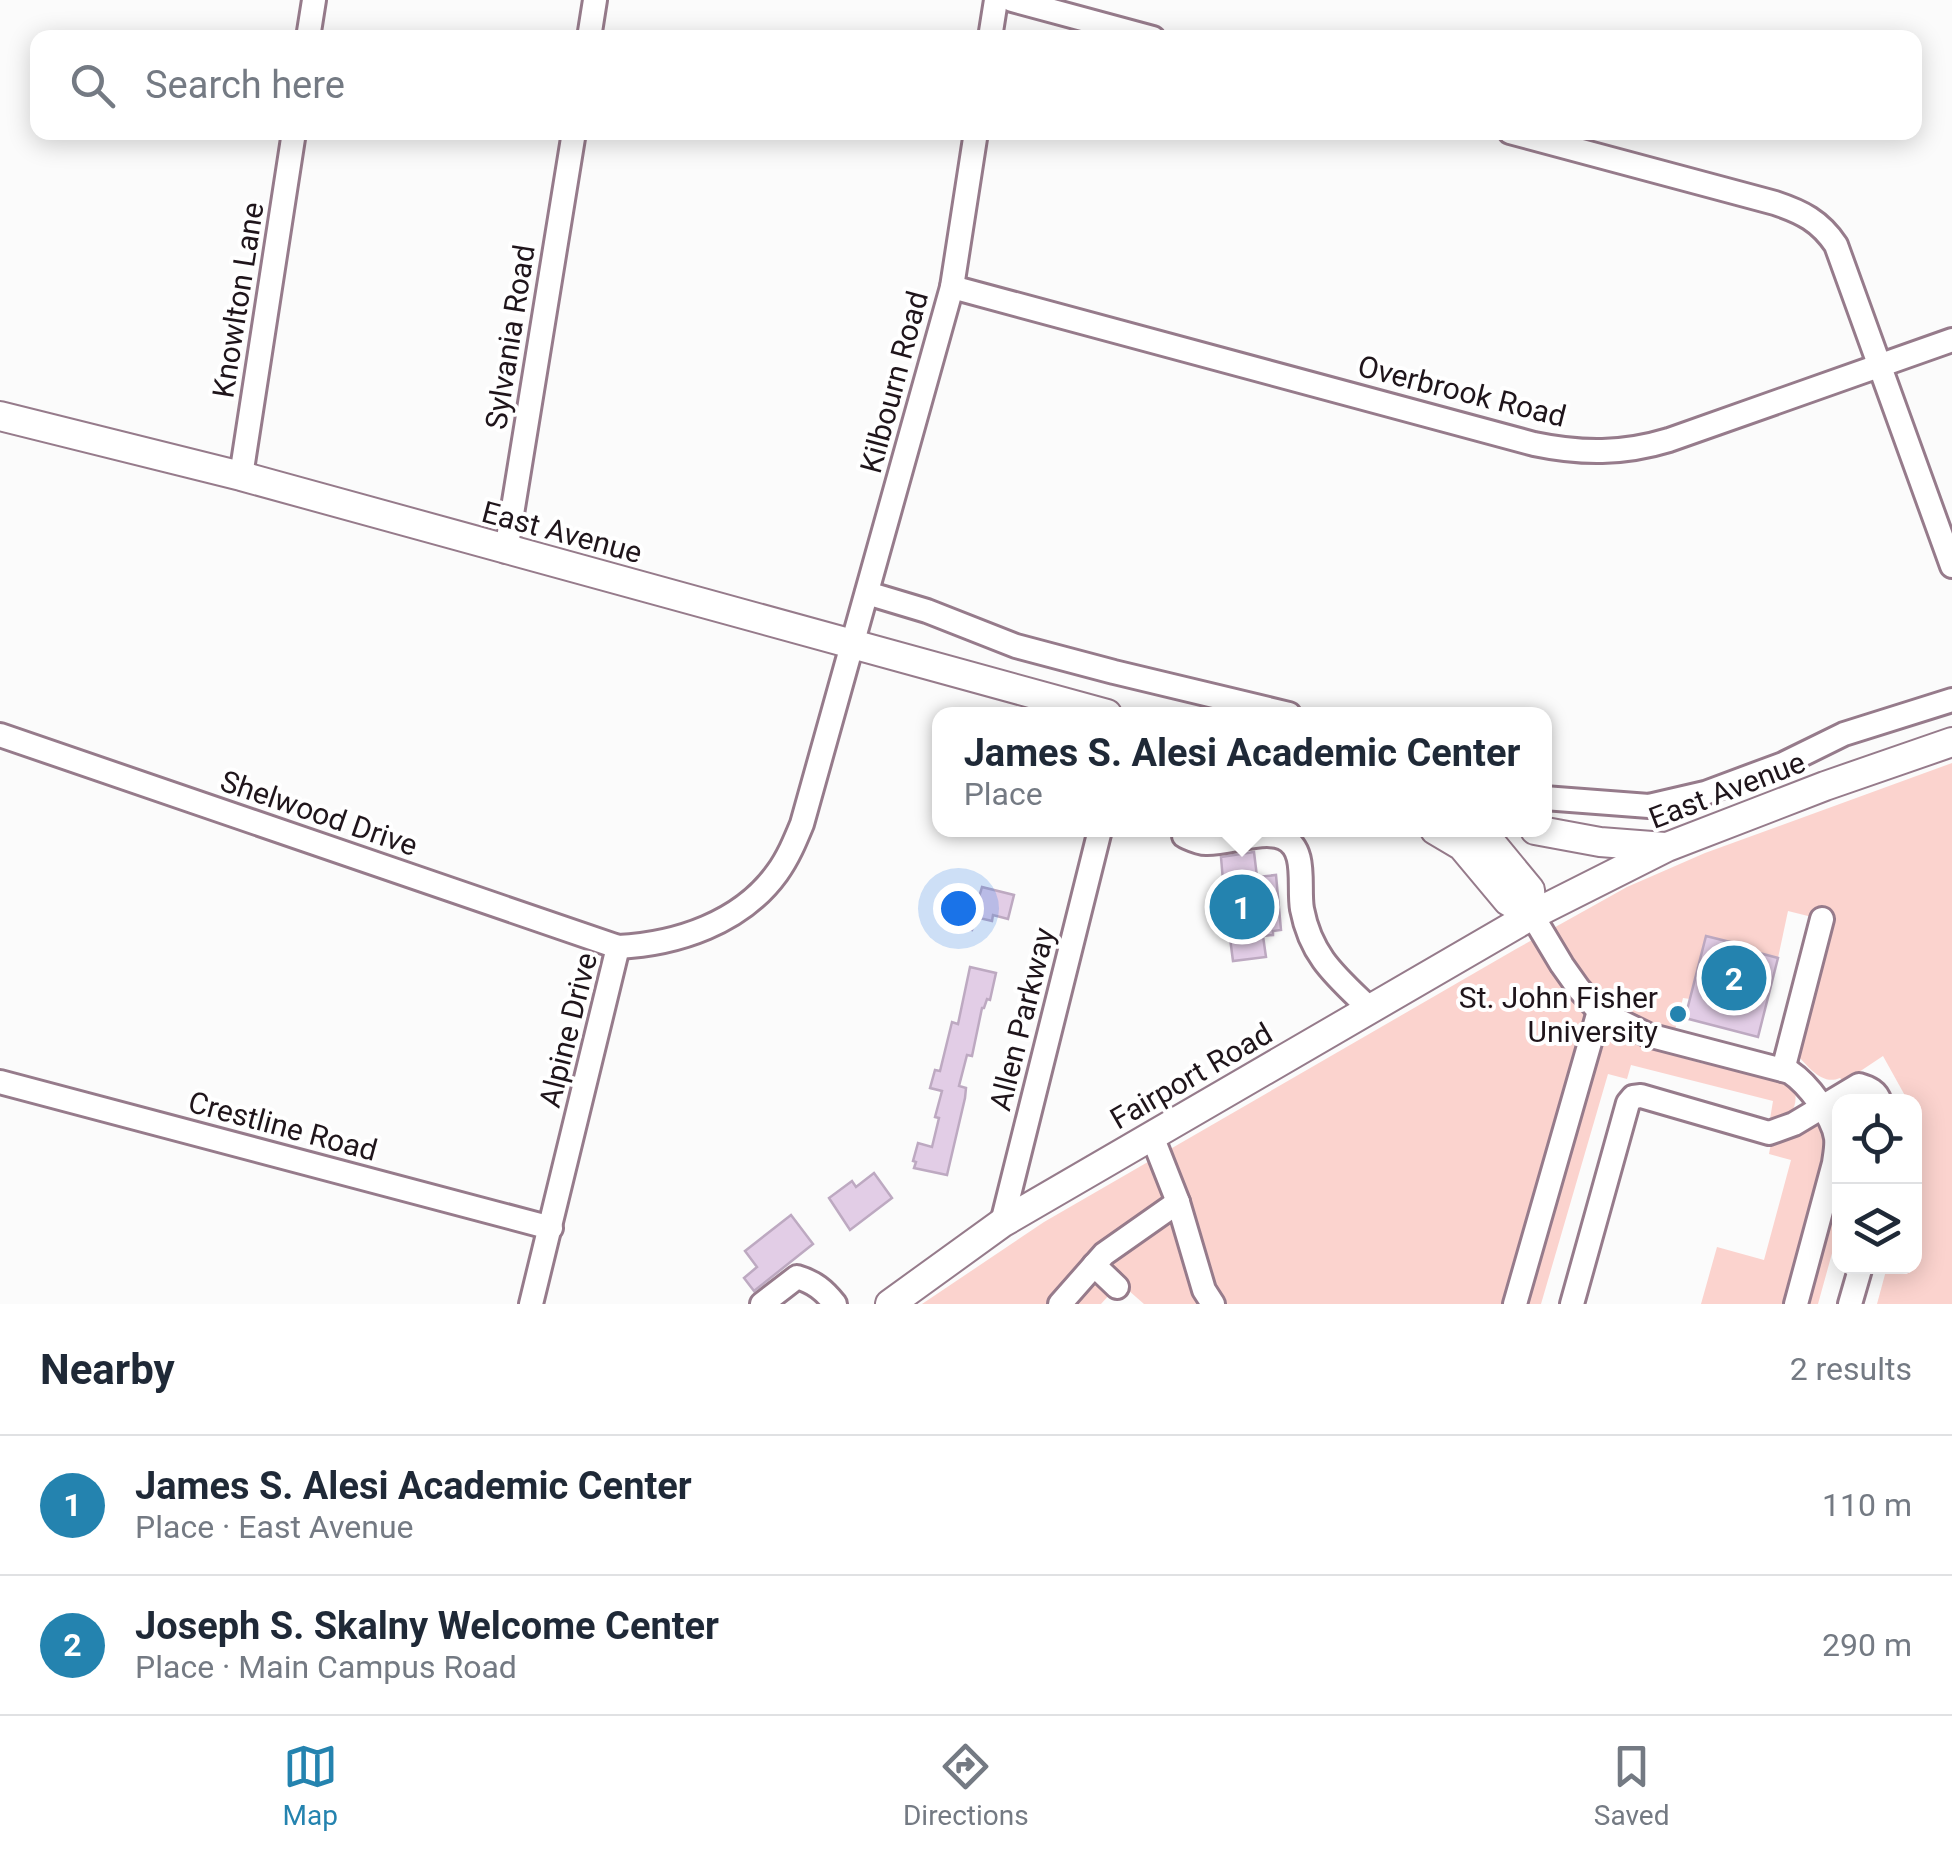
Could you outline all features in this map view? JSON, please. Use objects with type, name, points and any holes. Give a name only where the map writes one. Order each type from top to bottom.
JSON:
[{"type":"main road","name":"East Avenue","points":[[0,416],[241,476],[1081,707]]},
{"type":"main road","name":"East Avenue","points":[[1532,915],[1666,846],[1952,742]]},
{"type":"main road","points":[[1552,833],[1600,842],[1666,846]]},
{"type":"main road","points":[[1447,837],[1462,846],[1508,901],[1532,915]]},
{"type":"main road","points":[[1485,837],[1530,890],[1532,915]]},
{"type":"main road","name":"Fairport Road","points":[[890,1304],[1002,1222],[1532,915]]},
{"type":"street","points":[[309,30],[314,0]]},
{"type":"street","points":[[590,30],[595,0]]},
{"type":"street","points":[[991,30],[996,0]]},
{"type":"street","points":[[1012,0],[1123,30]]},
{"type":"street","name":"Knowlton Lane","points":[[241,476],[293,140]]},
{"type":"street","name":"Sylvania Road","points":[[506,550],[573,140]]},
{"type":"street","name":"Kilbourn Road","points":[[853,643],[952,287],[975,140]]},
{"type":"street","points":[[1540,140],[1776,203],[1814,219],[1827,231],[1836,245],[1952,566]]},
{"type":"street","name":"Overbrook Road","points":[[952,287],[1534,444],[1584,452],[1624,451],[1658,444],[1952,340]]},
{"type":"street","points":[[867,592],[1016,646],[1261,707]]},
{"type":"street","name":"Alpine Drive","points":[[531,1304],[618,947],[646,946],[715,924],[747,903],[777,874],[802,824],[853,643]]},
{"type":"street","points":[[1552,799],[1649,806],[1706,794],[1783,764],[1844,734],[1952,700]]},
{"type":"street","name":"Shelwood Drive","points":[[0,735],[618,947]]},
{"type":"street","name":"Allen Parkway","points":[[1002,1222],[1098,837]]},
{"type":"street","points":[[1187,837],[1208,844],[1259,837]]},
{"type":"street","points":[[1280,837],[1296,849],[1301,905],[1307,930],[1323,963],[1370,1009]]},
{"type":"street","points":[[1532,915],[1579,990],[1599,1011],[1648,1036],[1783,1070],[1799,1078],[1822,1108],[1837,1140],[1834,1163],[1796,1304]]},
{"type":"street","points":[[1783,1070],[1822,919]]},
{"type":"street","points":[[1515,1304],[1599,1011]]},
{"type":"street","name":"Crestline Road","points":[[0,1082],[551,1228]]},
{"type":"street","points":[[1845,1094],[1859,1085],[1876,1094]]},
{"type":"street","points":[[1572,1304],[1628,1103],[1633,1097],[1641,1096],[1769,1133],[1794,1124],[1832,1102]]},
{"type":"street","points":[[1152,1136],[1178,1202],[1204,1290],[1213,1304]]},
{"type":"street","points":[[1060,1304],[1120,1241],[1178,1202]]},
{"type":"street","points":[[1094,1266],[1116,1286]]},
{"type":"street","points":[[1850,1304],[1859,1274]]},
{"type":"street","points":[[762,1304],[797,1277],[811,1281],[835,1304]]},
{"type":"shaded area","name":"St. John Fisher University","points":[[1952,763],[1952,1304],[1877,1304],[1885,1274],[1922,1274],[1922,1094],[1904,1094],[1883,1056],[1844,1082],[1840,1078],[1821,1077],[1797,1055],[1831,914],[1814,910],[1812,917],[1788,911],[1778,958],[1706,936],[1690,999],[1683,998],[1669,1054],[1784,1080],[1795,1091],[1791,1112],[1770,1119],[1773,1101],[1631,1065],[1627,1079],[1608,1074],[1541,1304],[1144,1304],[1120,1283],[1101,1304],[922,1304],[1044,1222],[1516,949],[1627,887],[1705,853]]},
{"type":"shaded area","points":[[1832,1113],[1832,1253],[1818,1304],[1701,1304],[1717,1247],[1764,1260],[1791,1160],[1769,1154],[1771,1143],[1806,1131]]},
{"type":"building","points":[[1254,852],[1257,877],[1276,875],[1281,930],[1263,936],[1266,957],[1233,961],[1230,938],[1210,921],[1208,900],[1223,881],[1221,857]]},
{"type":"building","points":[[982,887],[1014,895],[1008,919],[993,915],[992,921],[975,917],[972,930],[954,926],[958,909],[964,910],[968,895],[979,897]]},
{"type":"building","points":[[1706,936],[1778,958],[1758,1037],[1685,1018]]},
{"type":"building","points":[[970,967],[996,973],[990,1000],[982,1008],[972,1056],[967,1055],[959,1086],[966,1088],[965,1098],[947,1175],[914,1168],[913,1161],[918,1143],[932,1147],[942,1091],[930,1088],[935,1070],[940,1071],[952,1022],[958,1024]]},
{"type":"building","points":[[874,1173],[892,1198],[850,1230],[829,1198],[852,1181],[856,1187]]},
{"type":"building","points":[[791,1215],[813,1244],[754,1291],[744,1278],[757,1267],[745,1251]]},
{"type":"place","name":"James S. Alesi Academic Center","points":[[1242,907]]},
{"type":"place","name":"Joseph S. Skalny Welcome Center","points":[[1734,978]]},
{"type":"place","name":"St. John Fisher University","points":[[1678,1014]]}]
